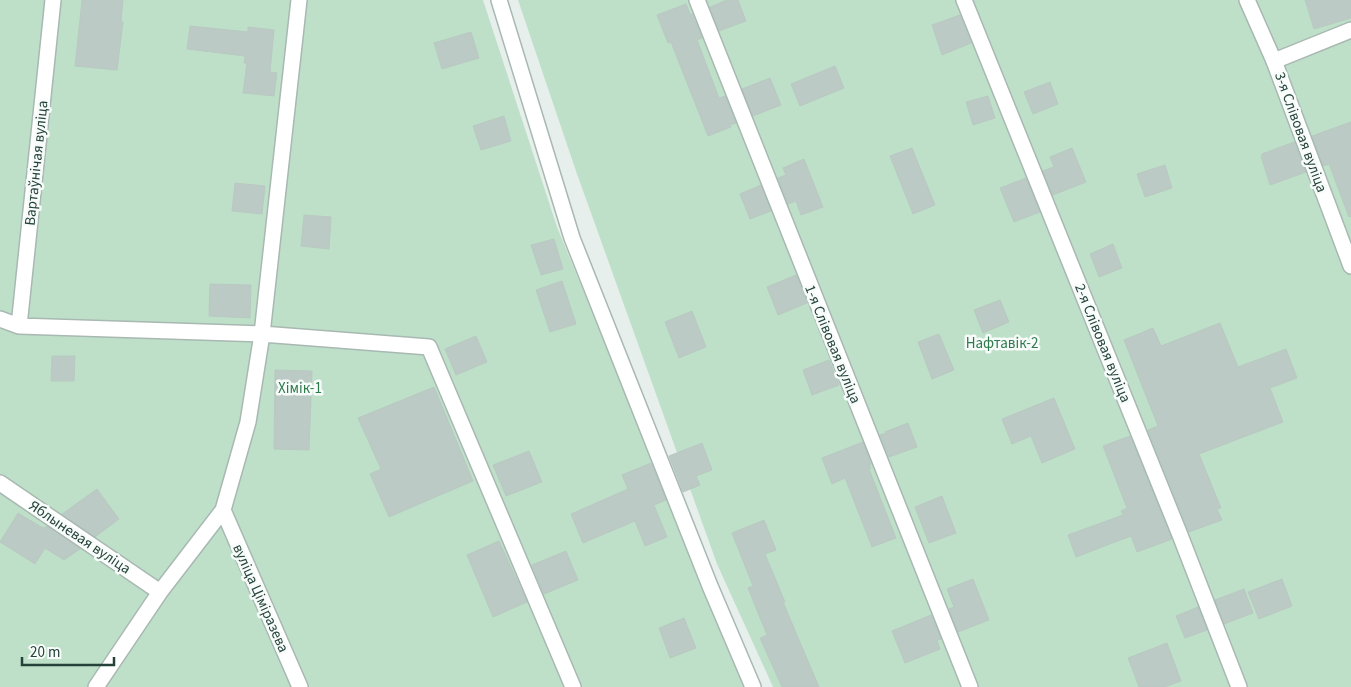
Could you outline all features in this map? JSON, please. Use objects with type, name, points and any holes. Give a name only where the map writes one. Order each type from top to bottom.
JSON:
[{"type":"street","name":"Вартаўнічая вуліца","points":[[19,326],[53,0]]},
{"type":"street","points":[[96,687],[160,592],[222,510],[248,422],[262,334],[299,0]]},
{"type":"street","points":[[499,0],[572,238],[710,586],[753,687]]},
{"type":"street","name":"1-я Слівовая вуліца","points":[[697,0],[970,687]]},
{"type":"street","name":"2-я Слівовая вуліца","points":[[964,0],[1180,535],[1239,687]]},
{"type":"street","name":"3-я Слівовая вуліца","points":[[1247,0],[1274,61],[1346,238],[1351,266]]},
{"type":"street","points":[[1274,61],[1351,30]]},
{"type":"street","points":[[0,319],[19,326],[262,334],[429,347],[573,687]]},
{"type":"street","name":"Яблыневая вуліца","points":[[0,483],[160,592]]},
{"type":"street","name":"вуліца Ціміразева","points":[[222,510],[300,687]]},
{"type":"green space","name":"Хімік-1","points":[[0,0],[483,0],[557,227],[747,687],[0,687]]},
{"type":"green space","name":"Нафтавік-2","points":[[518,0],[1351,0],[1351,687],[773,687],[717,564],[577,174]]},
{"type":"building","points":[[82,0],[123,0],[121,22],[123,22],[117,70],[75,66]]},
{"type":"building","points":[[727,0],[738,0],[746,21],[719,31],[710,7]]},
{"type":"building","points":[[1305,0],[1351,0],[1351,18],[1314,29]]},
{"type":"building","points":[[686,4],[702,38],[697,40],[719,98],[725,96],[736,123],[730,125],[731,127],[708,136],[671,42],[668,43],[657,15]]},
{"type":"building","points":[[960,15],[971,43],[942,55],[932,25]]},
{"type":"building","points":[[190,26],[248,32],[248,27],[274,30],[270,72],[277,73],[274,96],[243,93],[247,63],[244,63],[245,56],[187,49]]},
{"type":"building","points":[[471,32],[479,58],[442,69],[434,43]]},
{"type":"building","points":[[835,66],[844,88],[800,106],[791,84]]},
{"type":"building","points":[[770,78],[781,105],[753,116],[742,89]]},
{"type":"building","points":[[1050,82],[1058,104],[1033,114],[1024,92]]},
{"type":"building","points":[[988,96],[995,118],[973,125],[966,102]]},
{"type":"building","points":[[504,116],[511,141],[481,150],[473,126]]},
{"type":"building","points":[[1351,122],[1351,216],[1349,217],[1329,164],[1323,166],[1312,136]]},
{"type":"building","points":[[1294,142],[1306,172],[1270,185],[1262,154]]},
{"type":"building","points":[[912,148],[935,205],[913,214],[890,156]]},
{"type":"building","points":[[1072,148],[1086,182],[1053,195],[1043,171],[1054,167],[1050,157]]},
{"type":"building","points":[[804,159],[823,207],[801,215],[796,201],[788,204],[778,178],[786,175],[783,168]]},
{"type":"building","points":[[1165,165],[1172,188],[1145,197],[1137,174]]},
{"type":"building","points":[[1026,178],[1040,212],[1014,222],[1000,188]]},
{"type":"building","points":[[235,183],[265,186],[262,214],[232,211]]},
{"type":"building","points":[[761,185],[771,211],[750,219],[740,194]]},
{"type":"building","points":[[304,215],[331,217],[329,249],[301,246]]},
{"type":"building","points":[[554,239],[563,269],[541,275],[531,245]]},
{"type":"building","points":[[1113,244],[1122,268],[1099,277],[1090,254]]},
{"type":"building","points":[[796,275],[807,303],[778,315],[767,287]]},
{"type":"building","points":[[562,281],[576,324],[550,332],[536,290]]},
{"type":"building","points":[[210,284],[251,285],[250,318],[209,316]]},
{"type":"building","points":[[1000,300],[1009,322],[983,333],[974,310]]},
{"type":"building","points":[[692,311],[706,347],[679,358],[665,322]]},
{"type":"building","points":[[1220,323],[1238,367],[1286,349],[1297,378],[1270,388],[1283,422],[1199,454],[1221,508],[1217,509],[1222,520],[1189,532],[1148,430],[1158,426],[1124,340],[1153,328],[1161,346]]},
{"type":"building","points":[[939,334],[954,370],[932,379],[918,342]]},
{"type":"building","points":[[476,336],[487,362],[456,375],[445,349]]},
{"type":"building","points":[[52,356],[75,356],[74,381],[51,381]]},
{"type":"building","points":[[829,360],[839,385],[812,395],[803,370]]},
{"type":"building","points":[[275,370],[312,371],[309,450],[274,449]]},
{"type":"building","points":[[434,387],[473,481],[389,517],[370,474],[381,469],[358,418]]},
{"type":"building","points":[[1054,398],[1075,449],[1042,463],[1031,436],[1012,444],[1002,419]]},
{"type":"building","points":[[908,423],[917,447],[889,457],[880,435]]},
{"type":"building","points":[[1130,436],[1172,539],[1137,552],[1131,536],[1076,557],[1068,535],[1123,515],[1121,511],[1127,508],[1103,446]]},
{"type":"building","points":[[863,442],[871,464],[869,469],[896,538],[872,547],[845,478],[832,484],[822,458]]},
{"type":"building","points":[[702,443],[712,470],[696,476],[700,485],[683,492],[669,456]]},
{"type":"building","points":[[529,451],[542,482],[506,496],[493,465]]},
{"type":"building","points":[[651,463],[666,500],[654,505],[667,537],[645,546],[635,521],[583,543],[571,514],[628,489],[622,475]]},
{"type":"building","points":[[97,489],[119,519],[95,537],[62,514]]},
{"type":"building","points":[[942,496],[956,533],[929,543],[915,507]]},
{"type":"building","points":[[18,513],[43,528],[47,526],[80,549],[64,560],[45,548],[35,564],[0,542]]},
{"type":"building","points":[[764,520],[776,550],[765,554],[819,687],[782,687],[760,638],[767,635],[748,588],[753,586],[732,533]]},
{"type":"building","points":[[499,541],[527,602],[493,617],[467,555]]},
{"type":"building","points":[[566,551],[578,580],[544,594],[532,565]]},
{"type":"building","points":[[973,579],[989,620],[958,632],[949,609],[954,607],[947,589]]},
{"type":"building","points":[[1282,579],[1292,606],[1259,619],[1248,592]]},
{"type":"building","points":[[1244,589],[1253,613],[1224,624],[1215,600]]},
{"type":"building","points":[[1198,607],[1207,630],[1185,638],[1176,616]]},
{"type":"building","points":[[931,615],[941,639],[937,640],[940,649],[905,663],[892,631]]},
{"type":"building","points":[[684,618],[696,648],[670,658],[659,628]]},
{"type":"building","points":[[1167,643],[1181,681],[1165,687],[1139,687],[1128,658]]}]
